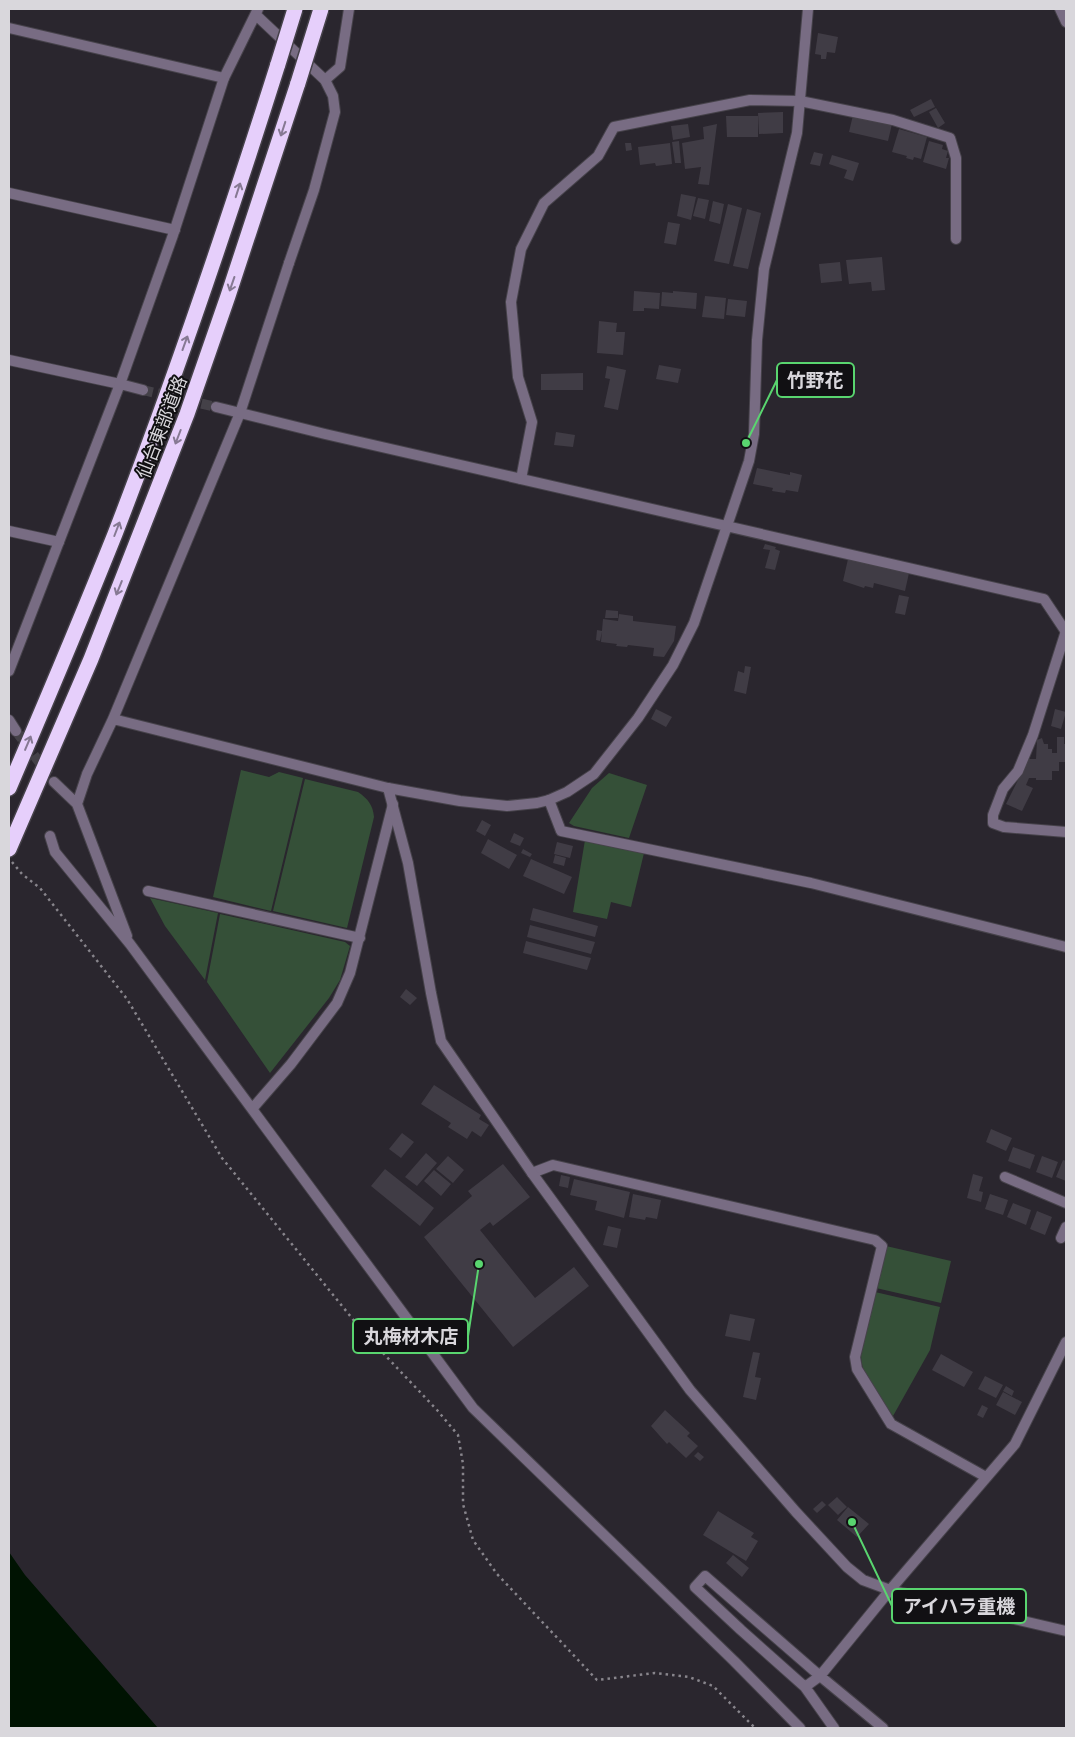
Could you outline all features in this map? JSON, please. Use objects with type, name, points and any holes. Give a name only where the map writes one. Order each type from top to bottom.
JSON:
[{"type":"highway","name":"仙台東部道路","points":[[9,788],[111,543],[162,408],[205,289],[295,9]]},
{"type":"highway","name":"仙台東部道路","points":[[9,849],[91,659],[187,414],[228,296],[321,9]]},
{"type":"street","points":[[326,80],[340,66],[349,9]]},
{"type":"street","points":[[114,719],[388,788],[460,801],[507,806],[536,803],[549,800],[567,792],[594,774],[638,718],[673,665],[694,623],[748,461],[754,434],[757,340],[764,269],[797,133],[808,9]]},
{"type":"street","points":[[1060,9],[1066,22]]},
{"type":"street","points":[[9,671],[120,384],[175,230],[224,78],[257,12],[326,80],[333,96],[335,112],[314,190],[240,413],[114,719],[87,774],[77,804]]},
{"type":"street","points":[[9,28],[224,78]]},
{"type":"street","points":[[521,479],[532,422],[518,377],[511,302],[520,249],[544,203],[598,156],[614,127],[750,100],[800,101],[892,120],[950,138],[956,158],[956,239]]},
{"type":"street","points":[[9,193],[175,230]]},
{"type":"street","points":[[9,360],[143,390]]},
{"type":"street","points":[[216,407],[1044,599],[1066,631],[1033,735],[1018,771],[1003,789],[993,815],[993,823],[1004,826],[1066,832]]},
{"type":"street","points":[[9,531],[59,542]]},
{"type":"street","points":[[9,720],[16,732]]},
{"type":"street","points":[[54,782],[77,804],[130,944]]},
{"type":"street","points":[[388,788],[408,863],[431,993],[442,1041],[532,1173],[690,1390],[796,1512],[847,1567],[863,1580],[890,1590],[1066,1631]]},
{"type":"street","points":[[549,800],[562,831],[811,882],[1066,947]]},
{"type":"street","points":[[252,1109],[291,1064],[337,1003],[350,973],[360,938],[373,878],[393,804]]},
{"type":"street","points":[[50,836],[55,852],[130,944],[474,1408],[734,1661],[800,1728]]},
{"type":"street","points":[[148,890],[360,938]]},
{"type":"street","points":[[532,1173],[553,1165],[875,1240],[882,1246],[855,1357],[857,1369],[891,1424],[986,1477]]},
{"type":"street","points":[[1005,1176],[1066,1203]]},
{"type":"street","points":[[1061,1238],[1066,1227]]},
{"type":"street","points":[[805,1687],[820,1676],[890,1590],[1015,1444],[1066,1342]]},
{"type":"street","points":[[834,1728],[805,1687],[695,1587],[705,1576],[883,1728]]},
{"type":"path","points":[[9,858],[22,874],[40,888],[127,999],[222,1158],[364,1333],[458,1434],[463,1464],[463,1504],[473,1540],[497,1574],[597,1680],[655,1673],[689,1677],[712,1686],[756,1728]]},
{"type":"green space","points":[[241,770],[269,777],[279,772],[303,778],[271,911],[213,897]]},
{"type":"green space","points":[[609,773],[647,785],[629,838],[574,826],[569,823],[592,788]]},
{"type":"green space","points":[[305,779],[358,792],[367,800],[372,809],[374,817],[347,928],[273,911]]},
{"type":"green space","points":[[585,840],[644,853],[631,907],[611,902],[607,919],[573,912]]},
{"type":"green space","points":[[150,898],[218,913],[205,980],[165,926]]},
{"type":"green space","points":[[220,914],[345,942],[350,946],[340,980],[329,998],[270,1073],[207,982]]},
{"type":"green space","points":[[886,1246],[951,1261],[941,1303],[876,1288]]},
{"type":"green space","points":[[875,1292],[940,1307],[930,1350],[893,1416],[871,1386],[862,1361],[861,1352]]},
{"type":"shaded area","points":[[9,1552],[25,1575],[158,1728],[9,1728]]},
{"type":"building","points":[[818,33],[838,37],[835,53],[827,52],[826,59],[821,59],[821,55],[815,54]]},
{"type":"building","points":[[931,99],[935,107],[914,117],[910,110]]},
{"type":"building","points":[[936,108],[945,123],[938,128],[929,112]]},
{"type":"building","points":[[783,112],[783,133],[759,134],[758,113]]},
{"type":"building","points":[[853,115],[892,124],[888,141],[849,132]]},
{"type":"building","points":[[726,116],[758,116],[758,137],[727,137]]},
{"type":"building","points":[[688,124],[690,137],[673,140],[671,126]]},
{"type":"building","points":[[717,124],[709,185],[698,184],[701,167],[685,169],[682,143],[704,139],[703,127]]},
{"type":"building","points":[[899,129],[927,137],[921,159],[914,157],[913,160],[906,158],[907,156],[892,152]]},
{"type":"building","points":[[679,141],[681,163],[675,163],[672,142]]},
{"type":"building","points":[[929,141],[943,145],[942,149],[948,151],[946,158],[949,158],[946,169],[923,162]]},
{"type":"building","points":[[625,143],[631,143],[632,150],[626,151]]},
{"type":"building","points":[[670,143],[672,164],[656,166],[655,163],[640,165],[638,147]]},
{"type":"building","points":[[814,152],[823,154],[820,166],[810,164]]},
{"type":"building","points":[[832,155],[859,163],[853,181],[844,178],[847,170],[829,164]]},
{"type":"building","points":[[681,194],[696,197],[691,220],[677,216]]},
{"type":"building","points":[[698,198],[709,200],[705,219],[693,216]]},
{"type":"building","points":[[713,201],[724,204],[720,224],[709,221]]},
{"type":"building","points":[[728,204],[742,208],[729,264],[714,261]]},
{"type":"building","points":[[747,209],[761,213],[748,269],[733,266]]},
{"type":"building","points":[[668,222],[680,224],[676,245],[664,243]]},
{"type":"building","points":[[882,257],[885,290],[872,291],[871,282],[849,284],[846,260]]},
{"type":"building","points":[[840,262],[842,281],[821,283],[819,264]]},
{"type":"building","points":[[634,291],[660,293],[659,309],[644,308],[644,311],[633,311]]},
{"type":"building","points":[[673,291],[697,293],[696,309],[661,306],[662,292],[673,293]]},
{"type":"building","points":[[705,296],[726,298],[724,319],[702,317]]},
{"type":"building","points":[[728,299],[747,301],[745,317],[726,315]]},
{"type":"building","points":[[599,321],[617,323],[616,332],[625,332],[623,355],[597,353]]},
{"type":"building","points":[[659,365],[681,369],[678,383],[656,379]]},
{"type":"building","points":[[607,366],[626,370],[618,410],[604,407],[610,379],[605,378]]},
{"type":"building","points":[[583,373],[583,390],[541,390],[541,374]]},
{"type":"building","points":[[556,432],[575,435],[573,447],[554,445]]},
{"type":"building","points":[[757,468],[790,475],[790,472],[802,475],[798,492],[786,490],[785,493],[772,491],[773,488],[753,484]]},
{"type":"building","points":[[765,544],[776,547],[775,549],[780,551],[775,570],[765,568],[770,550],[763,549]]},
{"type":"building","points":[[848,559],[909,573],[905,591],[874,583],[873,588],[865,586],[864,588],[843,581]]},
{"type":"building","points":[[899,595],[909,597],[905,615],[895,613]]},
{"type":"building","points":[[606,610],[618,611],[618,618],[605,618]]},
{"type":"building","points":[[619,614],[633,616],[633,621],[676,626],[674,641],[664,657],[653,656],[654,648],[628,645],[627,647],[616,646],[617,644],[601,642],[603,619],[618,621]]},
{"type":"building","points":[[597,630],[602,631],[600,641],[596,640]]},
{"type":"building","points":[[745,666],[751,667],[746,694],[734,691],[738,671],[744,673]]},
{"type":"building","points":[[656,709],[672,717],[666,727],[651,719]]},
{"type":"building","points":[[1055,709],[1066,712],[1061,729],[1051,726]]},
{"type":"building","points":[[1057,737],[1064,737],[1066,762],[1059,762],[1059,771],[1052,771],[1052,780],[1029,778],[1026,785],[1033,788],[1022,811],[1006,804],[1026,764],[1026,759],[1036,759],[1037,740],[1042,738],[1044,744],[1048,744],[1048,749],[1052,749],[1052,753],[1057,753]]},
{"type":"building","points":[[482,820],[491,825],[485,836],[476,831]]},
{"type":"building","points":[[514,833],[524,838],[520,846],[510,842]]},
{"type":"building","points":[[488,839],[517,855],[509,869],[481,853]]},
{"type":"building","points":[[557,842],[573,846],[570,858],[554,854]]},
{"type":"building","points":[[523,849],[532,854],[530,857],[521,853]]},
{"type":"building","points":[[555,855],[566,858],[564,866],[553,863]]},
{"type":"building","points":[[531,859],[572,877],[564,894],[523,876]]},
{"type":"building","points":[[533,908],[598,926],[595,937],[530,920]]},
{"type":"building","points":[[530,925],[595,942],[591,954],[527,937]]},
{"type":"building","points":[[526,941],[591,958],[587,970],[523,953]]},
{"type":"building","points":[[406,989],[417,998],[410,1005],[400,997]]},
{"type":"building","points":[[434,1085],[481,1115],[479,1119],[489,1125],[481,1137],[472,1131],[467,1139],[448,1127],[451,1123],[421,1104]]},
{"type":"building","points":[[991,1129],[1012,1138],[1006,1151],[986,1142]]},
{"type":"building","points":[[402,1133],[414,1142],[401,1158],[389,1149]]},
{"type":"building","points":[[1013,1147],[1035,1155],[1030,1169],[1008,1161]]},
{"type":"building","points":[[426,1153],[437,1163],[417,1186],[405,1177]]},
{"type":"building","points":[[448,1156],[464,1170],[453,1183],[436,1169]]},
{"type":"building","points":[[1042,1156],[1058,1162],[1052,1178],[1036,1172]]},
{"type":"building","points":[[1063,1160],[1066,1161],[1066,1181],[1056,1177]]},
{"type":"building","points":[[503,1164],[530,1197],[493,1226],[490,1222],[480,1230],[535,1298],[574,1267],[589,1286],[513,1347],[424,1237],[472,1196],[468,1191]]},
{"type":"building","points":[[385,1169],[434,1208],[420,1226],[371,1186]]},
{"type":"building","points":[[434,1170],[451,1184],[441,1196],[424,1181]]},
{"type":"building","points":[[973,1174],[983,1177],[979,1191],[983,1192],[981,1202],[967,1198]]},
{"type":"building","points":[[561,1175],[570,1177],[568,1188],[559,1186]]},
{"type":"building","points":[[574,1179],[630,1192],[624,1218],[595,1210],[597,1201],[570,1195]]},
{"type":"building","points":[[633,1194],[661,1200],[657,1219],[646,1217],[645,1220],[629,1217]]},
{"type":"building","points":[[990,1194],[1008,1200],[1003,1215],[985,1209]]},
{"type":"building","points":[[1013,1203],[1031,1210],[1026,1225],[1007,1217]]},
{"type":"building","points":[[1037,1211],[1052,1217],[1045,1235],[1030,1229]]},
{"type":"building","points":[[608,1226],[621,1229],[617,1248],[603,1245]]},
{"type":"building","points":[[730,1314],[755,1319],[750,1341],[725,1336]]},
{"type":"building","points":[[753,1352],[760,1353],[755,1377],[761,1378],[756,1400],[743,1397]]},
{"type":"building","points":[[941,1354],[973,1372],[964,1387],[932,1370]]},
{"type":"building","points":[[985,1376],[1003,1385],[996,1398],[978,1389]]},
{"type":"building","points":[[1006,1386],[1014,1391],[1012,1396],[1003,1391]]},
{"type":"building","points":[[1003,1392],[1022,1402],[1015,1415],[996,1405]]},
{"type":"building","points":[[982,1405],[988,1408],[983,1418],[977,1415]]},
{"type":"building","points":[[665,1410],[690,1433],[687,1436],[698,1446],[686,1458],[669,1442],[667,1444],[651,1426]]},
{"type":"building","points":[[698,1452],[704,1457],[700,1461],[694,1456]]},
{"type":"building","points":[[837,1497],[847,1507],[838,1515],[828,1505]]},
{"type":"building","points":[[822,1501],[826,1505],[817,1513],[813,1509]]},
{"type":"building","points":[[848,1507],[869,1524],[857,1537],[837,1520]]},
{"type":"building","points":[[718,1511],[754,1533],[751,1537],[758,1541],[746,1561],[703,1535]]},
{"type":"building","points":[[733,1555],[749,1568],[742,1577],[726,1563]]},
{"type":"tunnel","points":[[143,390],[216,407]]},
{"type":"tunnel","points":[[16,731],[54,782]]},
{"type":"place","name":"竹野花","points":[[746,443]]},
{"type":"place","name":"丸梅材木店","points":[[479,1264]]},
{"type":"place","name":"アイハラ重機","points":[[852,1522]]}]
